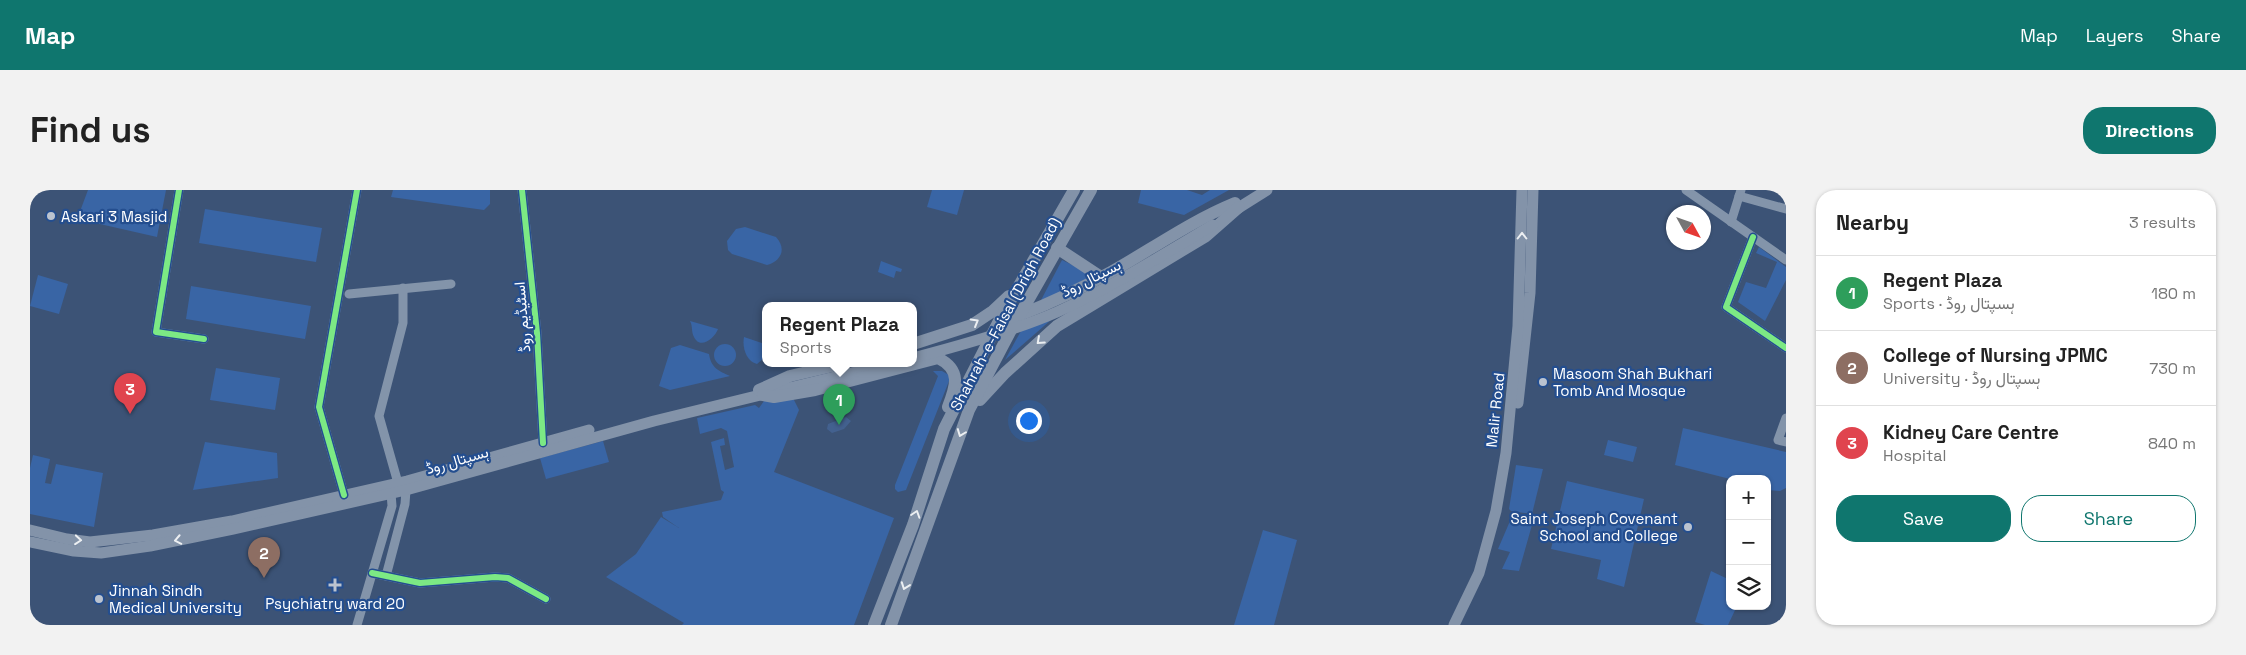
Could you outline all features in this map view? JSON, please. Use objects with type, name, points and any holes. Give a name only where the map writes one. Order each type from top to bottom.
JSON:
[{"type":"highway","name":"Shahrah-e-Faisal (Drigh Road)","points":[[874,625],[913,525],[944,429],[1001,317],[1074,190]]},
{"type":"highway","name":"Shahrah-e-Faisal (Drigh Road)","points":[[891,625],[969,410],[1057,248],[1091,190]]},
{"type":"highway","points":[[1020,315],[1101,277],[1214,212],[1237,205]]},
{"type":"highway","points":[[969,410],[1005,373],[1062,322],[1206,236],[1237,205]]},
{"type":"highway","points":[[1057,248],[1101,277]]},
{"type":"highway","points":[[917,343],[972,325],[993,311],[1020,286]]},
{"type":"highway","points":[[1042,306],[1062,322]]},
{"type":"highway","points":[[917,363],[938,358],[953,369],[956,378],[946,413],[944,429]]},
{"type":"highway","points":[[761,392],[790,376],[828,367]]},
{"type":"highway","points":[[761,392],[774,397],[815,390],[903,367]]},
{"type":"main road","name":"ہسپتال روڈ","points":[[1237,205],[1255,190]]},
{"type":"main road","name":"ہسپتال روڈ","points":[[917,357],[966,343],[1055,313],[1148,265],[1237,205],[1267,190]]},
{"type":"main road","name":"Malir Road","points":[[1454,625],[1479,573],[1496,511],[1506,453],[1518,326],[1522,190]]},
{"type":"main road","name":"Malir Road","points":[[1462,625],[1480,590],[1484,571],[1500,523],[1522,380],[1530,293],[1533,190]]},
{"type":"main road","name":"ہسپتال روڈ","points":[[917,351],[986,332],[1058,306],[1161,252],[1211,222]]},
{"type":"main road","name":"ہسپتال روڈ","points":[[784,387],[857,367]]},
{"type":"main road","name":"ہسپتال روڈ","points":[[30,542],[74,551],[101,553],[150,546],[233,529],[390,493],[402,486],[543,443],[652,414],[874,367]]},
{"type":"main road","name":"ہسپتال روڈ","points":[[30,530],[67,540],[90,542],[114,540],[232,521],[344,496],[402,486],[761,392]]},
{"type":"street","points":[[178,190],[156,332],[204,339]]},
{"type":"street","points":[[344,496],[319,407],[357,190]]},
{"type":"street","name":"اسٹیڈیم روڈ","points":[[522,190],[537,333],[543,443]]},
{"type":"street","points":[[1686,190],[1786,260]]},
{"type":"street","points":[[1731,222],[1740,193],[1786,209]]},
{"type":"street","points":[[1753,237],[1726,307],[1786,348]]},
{"type":"street","points":[[349,294],[451,284]]},
{"type":"street","points":[[386,576],[405,504],[402,486],[379,416],[403,323],[402,288]]},
{"type":"street","points":[[1786,418],[1778,440],[1786,442]]},
{"type":"street","points":[[357,625],[392,506],[390,493]]},
{"type":"street","points":[[372,573],[429,583],[495,577],[508,578],[546,599]]},
{"type":"shaded area","points":[[88,190],[166,190],[157,237],[91,222],[79,214]]},
{"type":"shaded area","points":[[393,190],[490,190],[490,204],[484,210],[391,197]]},
{"type":"shaded area","points":[[932,190],[964,190],[957,215],[927,207]]},
{"type":"shaded area","points":[[1141,190],[1187,190],[1202,195],[1210,190],[1229,190],[1184,215],[1138,203]]},
{"type":"shaded area","points":[[205,209],[322,228],[316,262],[199,243]]},
{"type":"shaded area","points":[[745,227],[776,237],[782,250],[776,261],[767,265],[732,254],[728,250],[727,241],[736,229]]},
{"type":"shaded area","points":[[1759,247],[1786,267],[1786,280],[1765,321],[1738,302],[1746,282],[1766,288],[1777,262],[1756,253]]},
{"type":"shaded area","points":[[1062,260],[1093,275],[1039,304]]},
{"type":"shaded area","points":[[881,261],[902,269],[901,272],[896,271],[894,278],[878,272]]},
{"type":"shaded area","points":[[38,275],[68,284],[59,314],[30,306]]},
{"type":"shaded area","points":[[191,286],[311,306],[305,339],[186,319]]},
{"type":"shaded area","points":[[1052,319],[1005,360],[1022,329]]},
{"type":"shaded area","points":[[690,321],[718,329],[711,339],[703,343],[697,341],[693,335]]},
{"type":"shaded area","points":[[744,337],[762,343],[762,360],[757,364],[750,360],[744,345]]},
{"type":"shaded area","points":[[725,344],[733,347],[736,355],[733,363],[725,366],[717,363],[714,355],[717,347]]},
{"type":"shaded area","points":[[680,345],[709,354],[714,366],[719,371],[730,376],[670,390],[659,386],[671,348]]},
{"type":"shaded area","points":[[216,368],[280,378],[275,410],[210,400]]},
{"type":"shaded area","points":[[933,371],[942,371],[949,375],[949,381],[906,490],[898,492],[895,489],[895,485],[938,376]]},
{"type":"shaded area","points":[[791,394],[799,410],[774,472],[894,518],[854,625],[682,625],[684,623],[606,577],[636,554],[661,517],[679,528],[663,517],[662,512],[721,500],[724,492],[721,490],[711,442],[724,438],[725,445],[720,446],[725,470],[734,467],[727,431],[721,428],[700,434],[697,418],[755,405],[759,408],[764,401]]},
{"type":"shaded area","points":[[846,417],[851,421],[844,429],[832,433],[827,429],[828,424]]},
{"type":"shaded area","points":[[1683,428],[1786,452],[1786,488],[1780,491],[1771,490],[1771,475],[1726,475],[1726,478],[1675,465]]},
{"type":"shaded area","points":[[1608,440],[1637,447],[1633,462],[1604,455]]},
{"type":"shaded area","points":[[603,441],[609,462],[546,479],[540,458]]},
{"type":"shaded area","points":[[205,442],[277,453],[278,478],[193,490]]},
{"type":"shaded area","points":[[33,455],[50,459],[45,483],[51,484],[56,464],[103,473],[94,527],[30,514],[30,468]]},
{"type":"shaded area","points":[[1516,465],[1543,469],[1532,514],[1511,511],[1509,509]]},
{"type":"shaded area","points":[[1567,481],[1644,499],[1624,587],[1597,579],[1601,560],[1551,549]]},
{"type":"shaded area","points":[[1510,521],[1532,525],[1519,571],[1502,569],[1510,552],[1498,549]]},
{"type":"shaded area","points":[[1263,530],[1297,540],[1274,625],[1234,625]]},
{"type":"shaded area","points":[[1711,571],[1726,578],[1726,610],[1735,610],[1728,625],[1705,625],[1695,622]]},
{"type":"cycle path","points":[[179,190],[156,332],[204,339]]},
{"type":"cycle path","points":[[344,495],[319,407],[357,190]]},
{"type":"cycle path","points":[[522,190],[537,333],[543,443]]},
{"type":"cycle path","points":[[1753,237],[1726,307],[1786,348]]},
{"type":"cycle path","points":[[372,573],[420,583],[495,577],[508,578],[546,599]]},
{"type":"place","name":"Askari 3 Masjid","points":[[51,216]]},
{"type":"place","name":"Masoom Shah Bukhari Tomb And Mosque","points":[[1543,382]]},
{"type":"place","name":"Kidney Care Centre","points":[[130,414]]},
{"type":"place","name":"Regent Plaza","points":[[839,425]]},
{"type":"place","name":"Saint Joseph Covenant School and College","points":[[1688,527]]},
{"type":"place","name":"College of Nursing JPMC","points":[[264,578]]},
{"type":"place","name":"Psychiatry ward 20","points":[[335,585]]},
{"type":"place","name":"Jinnah Sindh Medical University","points":[[99,599]]}]
